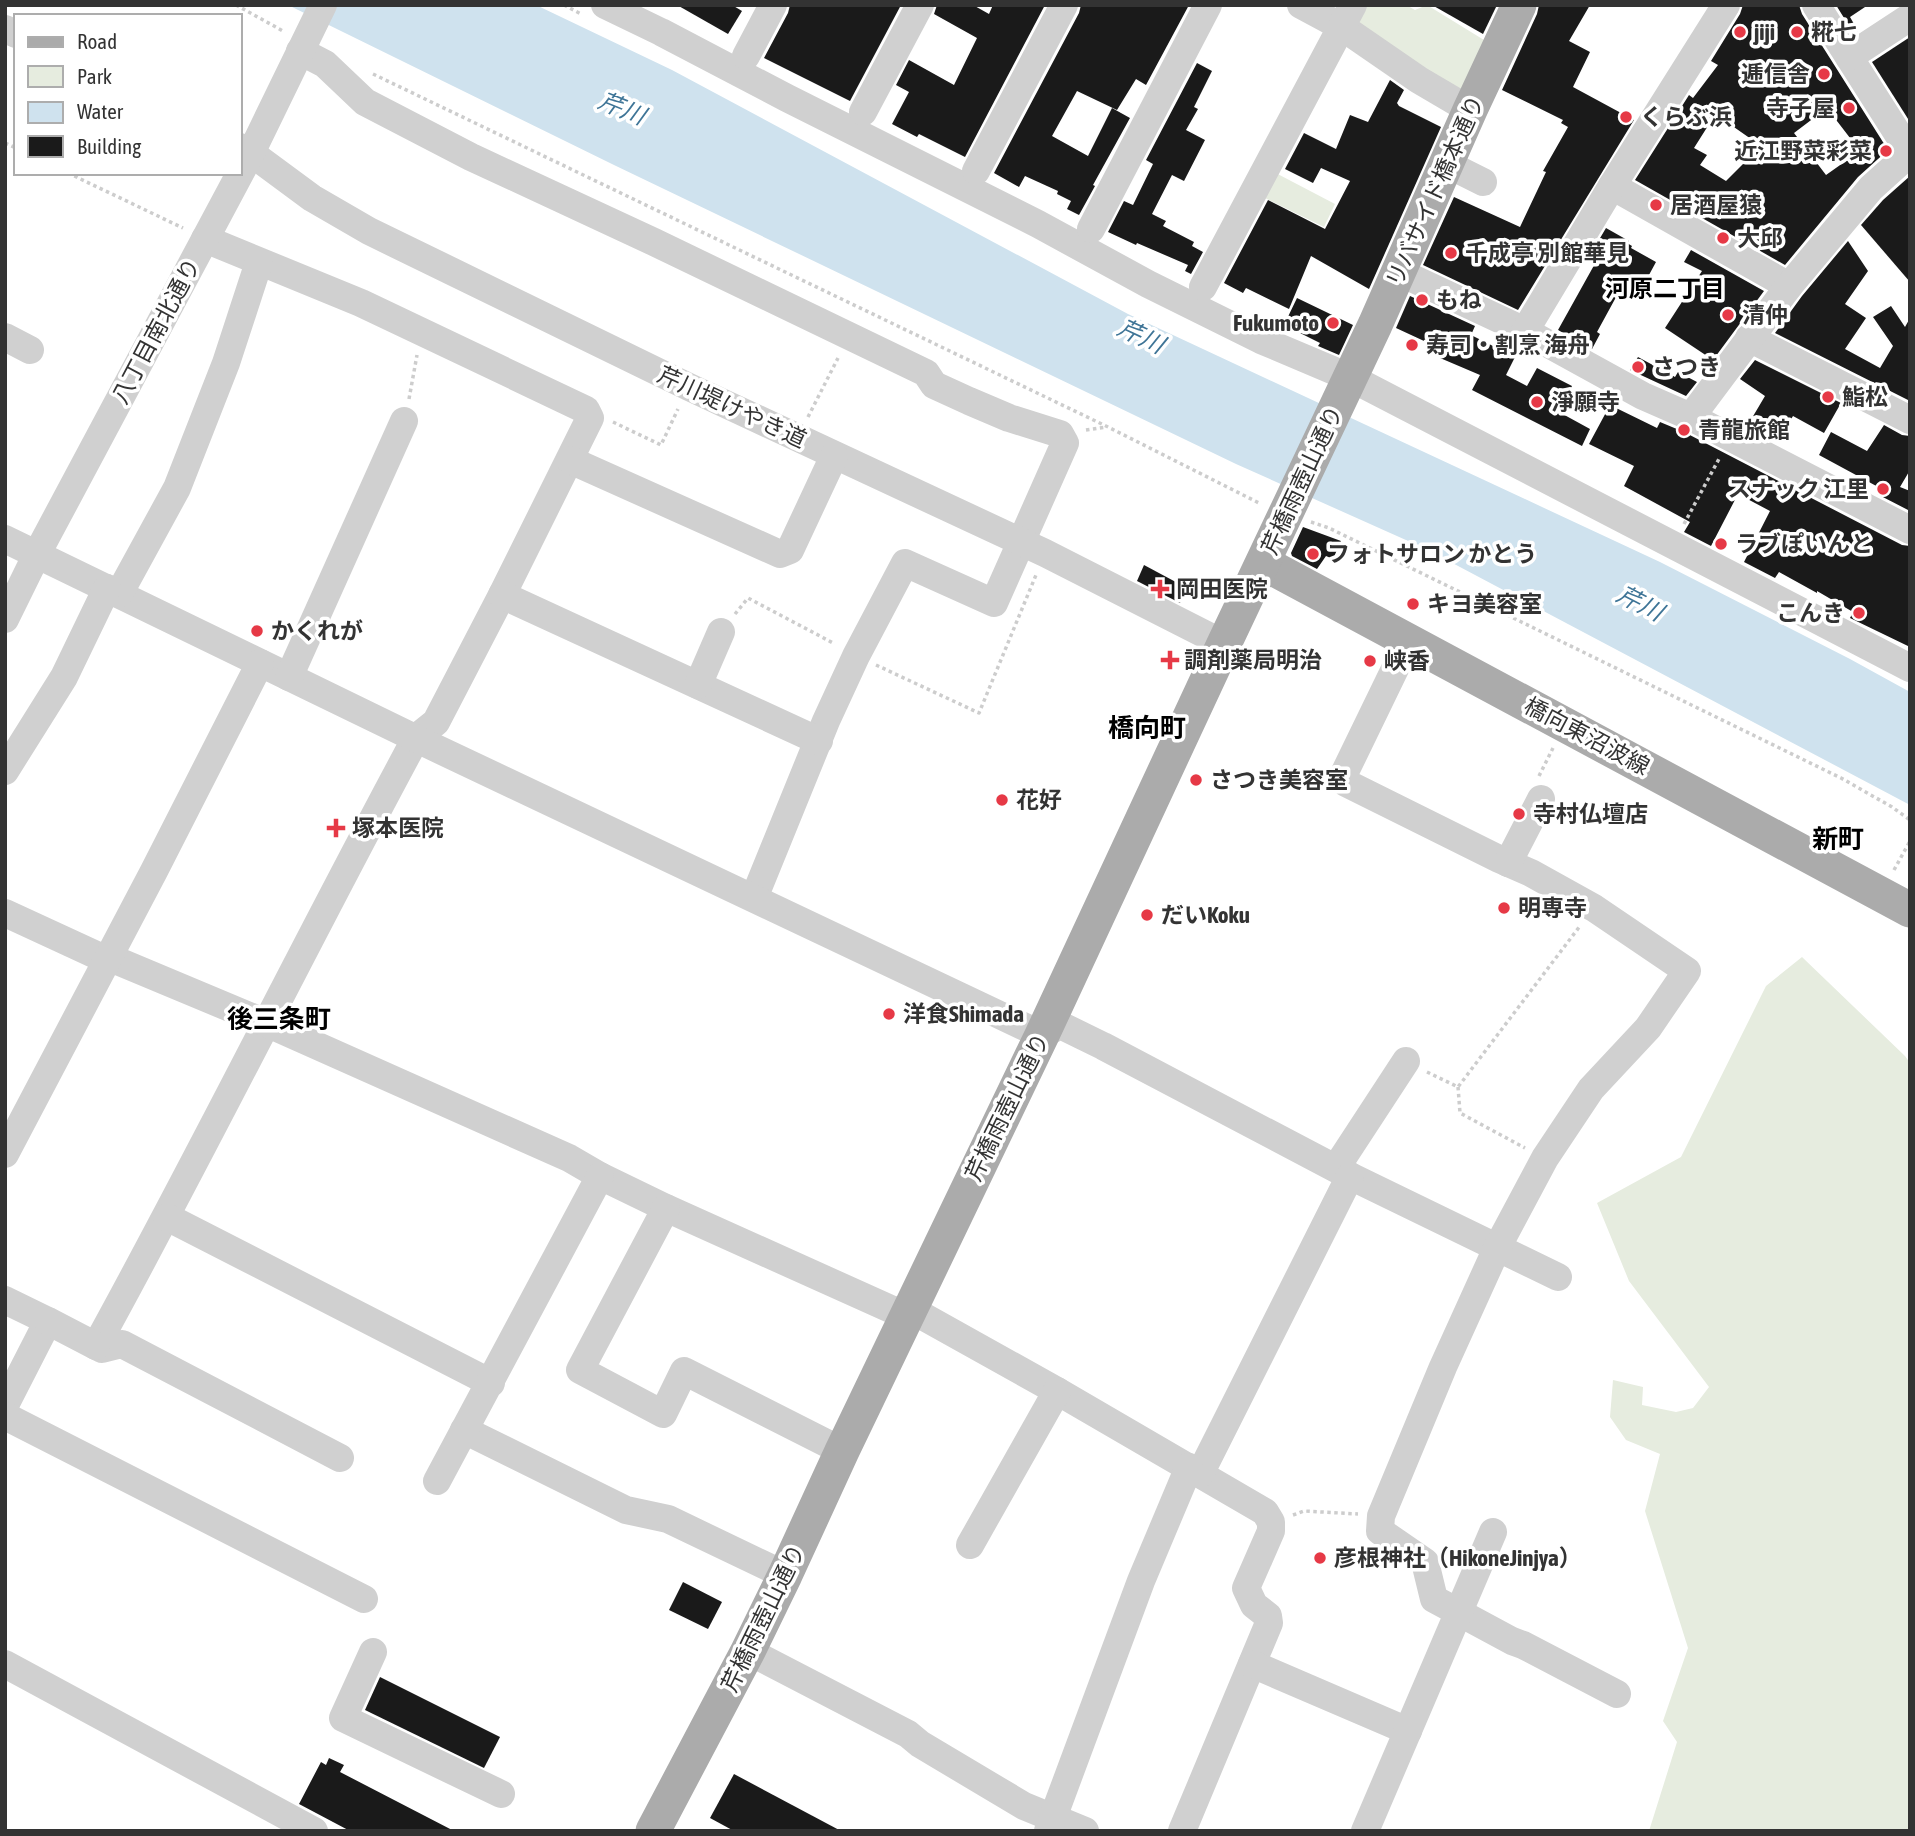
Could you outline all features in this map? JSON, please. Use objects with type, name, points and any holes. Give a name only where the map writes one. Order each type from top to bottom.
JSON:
[{"type":"main road","name":"リバサイド橋本通り","points":[[1346,387],[1399,272],[1434,178],[1470,110],[1519,5]]},
{"type":"main road","name":"芹橋雨壺山通り","points":[[653,1831],[785,1575],[1346,387]]},
{"type":"main road","name":"橋向東沼波線","points":[[1263,563],[1896,902]]},
{"type":"street","name":"八丁目南北通り","points":[[245,150],[300,40],[323,5]]},
{"type":"street","points":[[605,5],[1038,225],[1346,387],[1910,668]]},
{"type":"street","points":[[746,56],[773,5]]},
{"type":"street","points":[[863,112],[920,5]]},
{"type":"street","points":[[976,171],[1064,5]]},
{"type":"street","points":[[1091,229],[1208,5]]},
{"type":"street","points":[[1301,5],[1342,24],[1367,48],[1470,110]]},
{"type":"street","points":[[1525,331],[1726,5]]},
{"type":"street","points":[[1691,417],[1788,286],[1871,188],[1910,153],[1816,5]]},
{"type":"street","points":[[1849,57],[1910,18]]},
{"type":"street","points":[[1203,287],[1342,24]]},
{"type":"street","points":[[300,40],[365,102],[459,151],[926,373],[934,385],[1010,418],[1060,434],[1065,443],[1033,547],[1019,550],[994,603],[905,563],[856,656],[826,721],[754,898]]},
{"type":"street","name":"芹川堤けやき道","points":[[245,150],[312,198],[369,231],[689,387],[1033,547],[1223,644]]},
{"type":"street","name":"八丁目南北通り","points":[[5,620],[37,554],[205,239],[234,175]]},
{"type":"street","points":[[1434,178],[1483,182]]},
{"type":"street","points":[[1604,201],[1689,231],[1788,286]]},
{"type":"street","points":[[96,1346],[167,1217],[416,738],[436,722],[590,418],[586,410],[330,289],[205,239]]},
{"type":"street","points":[[5,771],[177,488],[226,363],[259,262]]},
{"type":"street","points":[[1399,272],[1525,331],[1643,396],[1691,417],[1910,530]]},
{"type":"street","points":[[5,337],[30,350]]},
{"type":"street","points":[[1749,338],[1910,420]]},
{"type":"street","points":[[289,677],[404,421]]},
{"type":"street","points":[[570,460],[780,554],[790,550],[834,456]]},
{"type":"street","points":[[5,538],[416,738],[1042,1035],[1060,1025],[1343,1172],[1558,1277]]},
{"type":"street","points":[[502,594],[819,741]]},
{"type":"street","points":[[698,685],[721,632]]},
{"type":"street","points":[[1408,642],[1343,776],[1346,783],[1531,873],[1594,908],[1687,971],[1648,1028],[1591,1089],[1545,1158],[1497,1248],[1443,1367],[1381,1516],[1380,1531],[1425,1562],[1434,1599],[1618,1694]]},
{"type":"street","points":[[5,1154],[260,663]]},
{"type":"street","points":[[1508,863],[1541,799]]},
{"type":"street","points":[[5,913],[107,959],[266,1023],[569,1158],[666,1208],[895,1311],[910,1310],[1057,1391],[1265,1512],[1271,1522],[1271,1531],[1247,1588],[1254,1605],[1268,1616],[1269,1623],[1182,1831]]},
{"type":"street","points":[[1050,1824],[1141,1581],[1343,1172],[1406,1062]]},
{"type":"street","points":[[437,1481],[600,1176]]},
{"type":"street","points":[[666,1208],[580,1370],[663,1414],[684,1371],[842,1451]]},
{"type":"street","points":[[167,1217],[491,1382]]},
{"type":"street","points":[[5,1300],[102,1349],[122,1344],[340,1458]]},
{"type":"street","points":[[5,1405],[48,1321]]},
{"type":"street","points":[[970,1545],[1057,1391]]},
{"type":"street","points":[[5,1416],[364,1599]]},
{"type":"street","points":[[464,1430],[626,1510],[668,1519],[785,1575]]},
{"type":"street","points":[[1365,1831],[1458,1611],[1495,1533]]},
{"type":"street","points":[[748,1651],[908,1734],[1050,1824],[1085,1831]]},
{"type":"street","points":[[373,1652],[343,1718],[501,1794]]},
{"type":"street","points":[[5,1664],[314,1831]]},
{"type":"street","points":[[1252,1664],[1408,1731]]},
{"type":"path","points":[[236,5],[300,40]]},
{"type":"path","points":[[368,71],[1108,427],[1341,534],[1841,778],[1910,820]]},
{"type":"path","points":[[72,175],[205,239]]},
{"type":"path","points":[[404,421],[420,331]]},
{"type":"path","points":[[798,438],[848,337]]},
{"type":"path","points":[[588,414],[594,413],[662,445],[689,387]]},
{"type":"path","points":[[1686,519],[1731,438]]},
{"type":"path","points":[[721,632],[748,598],[856,656],[979,713],[1033,547]]},
{"type":"path","points":[[1541,799],[1531,792],[1556,741]]},
{"type":"path","points":[[1896,902],[1910,841]]},
{"type":"path","points":[[1545,1158],[1460,1112],[1458,1087],[1594,908]]},
{"type":"path","points":[[1406,1062],[1458,1087]]},
{"type":"path","points":[[1304,1511],[1381,1516]]},
{"type":"green space","points":[[1363,5],[1406,5],[1415,10],[1427,5],[1484,40],[1459,95],[1358,30]]},
{"type":"green space","points":[[1270,170],[1335,204],[1324,227],[1257,194]]},
{"type":"green space","points":[[1802,957],[1910,1063],[1910,1831],[1649,1831],[1677,1742],[1663,1721],[1688,1648],[1645,1511],[1660,1454],[1626,1440],[1610,1417],[1613,1380],[1643,1387],[1642,1405],[1676,1412],[1693,1408],[1709,1387],[1629,1281],[1597,1203],[1681,1157],[1766,986]]},
{"type":"water","name":"芹川","points":[[288,5],[536,5],[672,70],[1128,314],[1660,562],[1910,692],[1910,805],[1426,549],[1236,464]]},
{"type":"building","points":[[677,5],[732,5],[742,11],[728,34]]},
{"type":"building","points":[[790,5],[901,5],[850,101],[764,58]]},
{"type":"building","points":[[937,5],[973,5],[989,14],[993,5],[1045,5],[965,157],[892,124],[909,92],[896,85],[909,60],[954,85],[977,38],[934,14]]},
{"type":"building","points":[[1081,5],[1189,5],[1146,85],[1136,79],[1117,110],[1077,91],[1052,136],[1088,156],[1112,108],[1130,118],[1079,215],[1067,209],[1071,201],[1057,194],[1058,191],[1025,176],[1019,187],[994,173]]},
{"type":"building","points":[[1432,5],[1497,5],[1483,34]]},
{"type":"building","points":[[1539,5],[1590,5],[1569,41],[1590,52],[1573,87],[1634,120],[1518,310],[1423,265],[1454,197],[1520,227],[1546,172],[1543,171],[1568,127],[1561,123],[1563,120],[1502,90]]},
{"type":"building","points":[[1743,5],[1799,5],[1802,14],[1888,150],[1858,177],[1785,265],[1635,180],[1689,95],[1693,98],[1718,65],[1711,61]],"holes":[[[1827,108],[1860,151],[1826,175],[1794,133]],[[1718,110],[1731,125],[1761,146],[1726,181],[1700,165],[1707,155],[1694,148]]]},
{"type":"building","points":[[1836,5],[1868,5],[1850,17],[1858,31],[1854,34]]},
{"type":"building","points":[[1910,37],[1910,122],[1872,62]]},
{"type":"building","points":[[1197,63],[1212,71],[1194,107],[1198,109],[1186,130],[1205,140],[1184,181],[1172,175],[1152,214],[1166,221],[1163,226],[1194,242],[1192,246],[1203,252],[1191,274],[1185,271],[1188,265],[1108,232],[1124,201],[1133,205],[1153,164],[1146,160]]},
{"type":"building","points":[[1390,80],[1404,90],[1397,103],[1399,106],[1441,127],[1369,289],[1311,256],[1289,309],[1246,288],[1243,293],[1224,283],[1268,200],[1325,229],[1350,181],[1321,168],[1313,183],[1285,169],[1304,133],[1336,149],[1350,115],[1368,122]]},
{"type":"building","points":[[1910,176],[1910,282],[1861,225],[1883,200]]},
{"type":"building","points":[[1606,228],[1629,241],[1627,243],[1631,248],[1656,262],[1643,286],[1627,277],[1597,332],[1600,334],[1592,349],[1558,330],[1597,260],[1590,255]]},
{"type":"building","points":[[1848,241],[1868,271],[1845,304],[1866,318],[1845,349],[1880,368],[1893,346],[1873,317],[1891,306],[1905,327],[1910,318],[1910,401],[1775,333]]},
{"type":"building","points":[[1691,250],[1764,291],[1713,360],[1665,328],[1702,271],[1684,262]]},
{"type":"building","points":[[1410,296],[1475,326],[1471,335],[1515,357],[1506,375],[1527,386],[1537,368],[1572,386],[1559,412],[1590,429],[1582,446],[1472,390],[1480,375],[1433,355],[1437,347],[1396,328]]},
{"type":"building","points":[[1297,298],[1353,325],[1339,355],[1318,346],[1320,343],[1284,325]]},
{"type":"building","points":[[1638,357],[1675,377],[1678,372],[1697,382],[1686,396],[1630,370]]},
{"type":"building","points":[[1755,360],[1841,403],[1824,433],[1793,416],[1782,434],[1752,418],[1765,396],[1740,379]]},
{"type":"building","points":[[1610,405],[1657,428],[1660,422],[1684,432],[1902,545],[1910,546],[1910,647],[1850,618],[1853,612],[1817,591],[1779,572],[1775,578],[1744,562],[1770,511],[1738,494],[1711,546],[1684,532],[1690,522],[1624,486],[1634,466],[1589,444]]},
{"type":"building","points":[[1884,425],[1902,435],[1910,436],[1910,470],[1900,487],[1910,491],[1910,511],[1877,494],[1880,488],[1819,455],[1831,432],[1867,451]]},
{"type":"building","name":"フォトサロン かとう","points":[[1303,527],[1341,541],[1333,559],[1326,556],[1317,569],[1291,553]]},
{"type":"building","points":[[1144,565],[1187,588],[1180,603],[1137,581]]},
{"type":"building","points":[[683,1582],[722,1602],[708,1629],[669,1610]]},
{"type":"building","points":[[380,1677],[500,1737],[484,1768],[365,1710]]},
{"type":"building","points":[[329,1758],[344,1765],[340,1772],[454,1831],[350,1831],[299,1804],[321,1762],[326,1765]]},
{"type":"building","points":[[734,1774],[841,1831],[734,1831],[710,1818]]},
{"type":"place","name":"jiji","points":[[1740,32]]},
{"type":"place","name":"糀七","points":[[1797,32]]},
{"type":"place","name":"逓信舎","points":[[1824,74]]},
{"type":"place","name":"寺子屋","points":[[1849,108]]},
{"type":"place","name":"くらぶ浜","points":[[1626,117]]},
{"type":"place","name":"近江野菜彩菜","points":[[1886,151]]},
{"type":"place","name":"居酒屋猿","points":[[1656,205]]},
{"type":"place","name":"大邱","points":[[1723,238]]},
{"type":"place","name":"千成亭 別館華見","points":[[1451,253]]},
{"type":"place","name":"もね","points":[[1422,300]]},
{"type":"place","name":"清仲","points":[[1728,315]]},
{"type":"place","name":"Fukumoto","points":[[1333,323]]},
{"type":"place","name":"寿司・割烹 海舟","points":[[1412,345]]},
{"type":"place","name":"さつき","points":[[1638,367]]},
{"type":"place","name":"鮨松","points":[[1828,397]]},
{"type":"place","name":"淨願寺","points":[[1537,402]]},
{"type":"place","name":"青龍旅館","points":[[1684,430]]},
{"type":"place","name":"スナック 江里","points":[[1883,489]]},
{"type":"place","name":"ラブぽいんと","points":[[1721,544]]},
{"type":"place","name":"フォトサロン かとう","points":[[1313,554]]},
{"type":"place","name":"岡田医院","points":[[1160,589]]},
{"type":"place","name":"キヨ美容室","points":[[1413,604]]},
{"type":"place","name":"こんき","points":[[1859,613]]},
{"type":"place","name":"かくれが","points":[[257,631]]},
{"type":"place","name":"調剤薬局明治","points":[[1170,660]]},
{"type":"place","name":"峡香","points":[[1370,661]]},
{"type":"place","name":"さつき美容室","points":[[1196,780]]},
{"type":"place","name":"花好","points":[[1002,800]]},
{"type":"place","name":"寺村仏壇店","points":[[1519,814]]},
{"type":"place","name":"塚本医院","points":[[336,828]]},
{"type":"place","name":"明専寺","points":[[1504,908]]},
{"type":"place","name":"だいKoku","points":[[1147,915]]},
{"type":"place","name":"洋食Shimada","points":[[889,1014]]},
{"type":"place","name":"彦根神社（HikoneJinjya）","points":[[1320,1558]]},
{"type":"district","name":"河原二丁目","points":[[1665,288]]},
{"type":"district","name":"橋向町","points":[[1147,728]]},
{"type":"district","name":"新町","points":[[1838,839]]},
{"type":"district","name":"後三条町","points":[[279,1019]]}]
